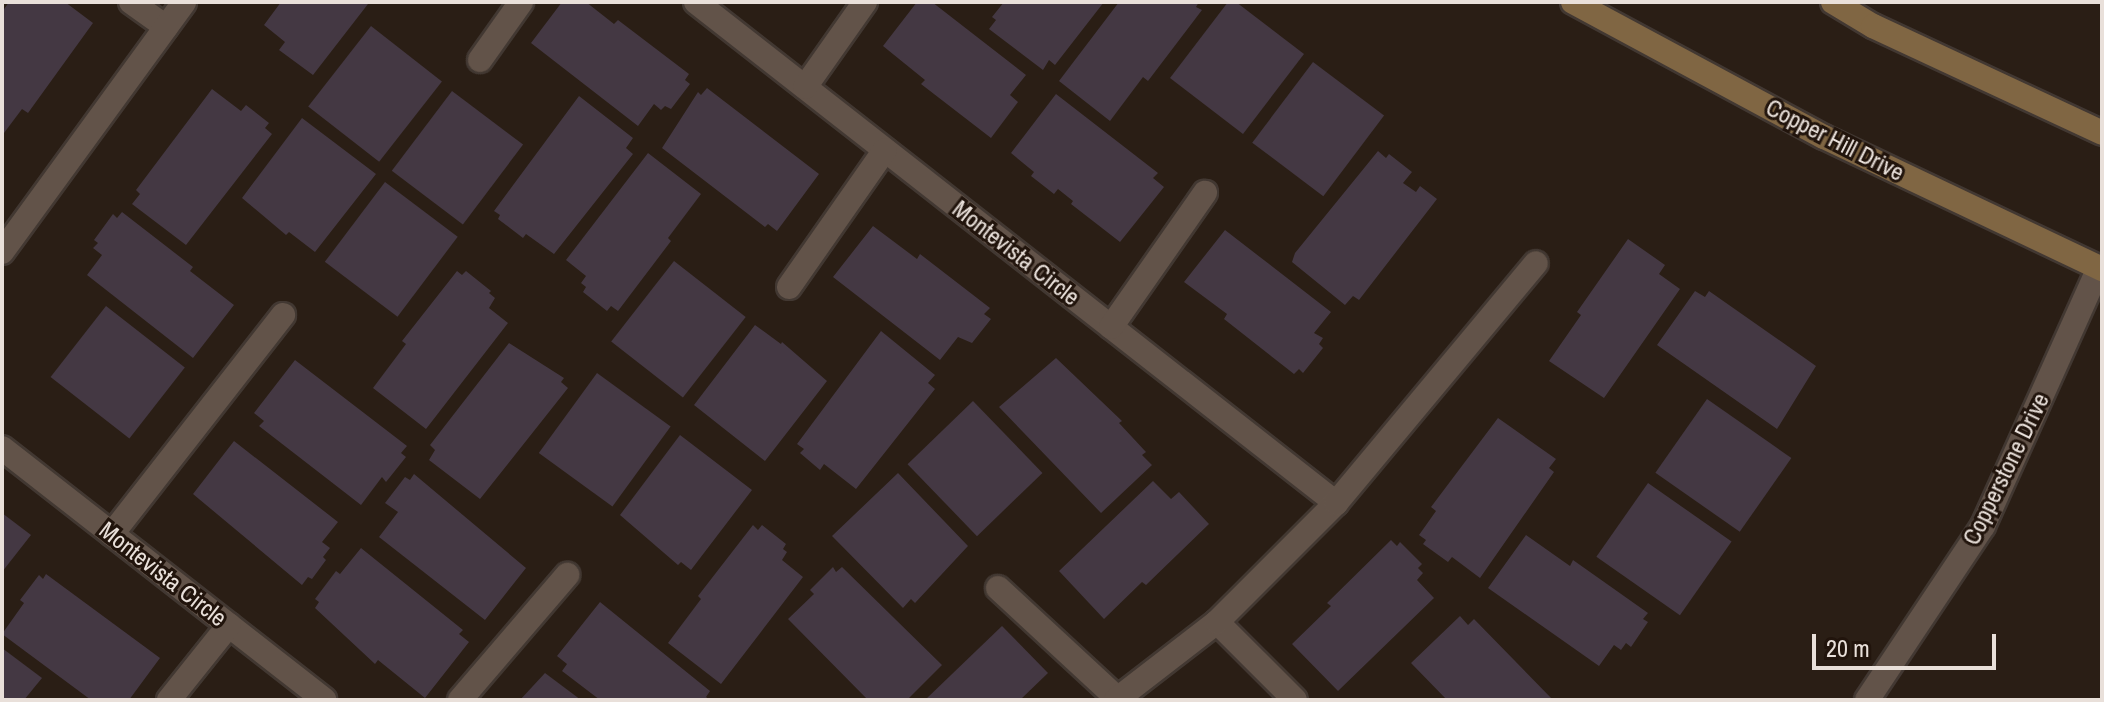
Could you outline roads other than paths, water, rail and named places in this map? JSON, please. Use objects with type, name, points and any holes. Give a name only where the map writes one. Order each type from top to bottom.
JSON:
[{"type":"main road","name":"Copper Hill Drive","points":[[1573,2],[1824,137],[2101,268]]},
{"type":"main road","points":[[1833,2],[1873,26],[2102,133]]},
{"type":"street","points":[[131,2],[166,27]]},
{"type":"street","points":[[2,252],[184,2]]},
{"type":"street","points":[[480,60],[521,2]]},
{"type":"street","name":"Montevista Circle","points":[[696,2],[1336,503]]},
{"type":"street","points":[[805,87],[865,2]]},
{"type":"street","points":[[789,287],[885,150]]},
{"type":"street","points":[[1111,327],[1205,193]]},
{"type":"street","points":[[998,588],[1117,699],[1217,622],[1336,503],[1536,263]]},
{"type":"street","name":"Copperstone Drive","points":[[1867,700],[1983,526],[2101,268]]},
{"type":"street","points":[[112,534],[283,315]]},
{"type":"street","name":"Montevista Circle","points":[[2,448],[324,700]]},
{"type":"street","points":[[460,700],[567,575]]},
{"type":"street","points":[[1217,622],[1295,700]]},
{"type":"street","points":[[169,700],[229,625]]}]
